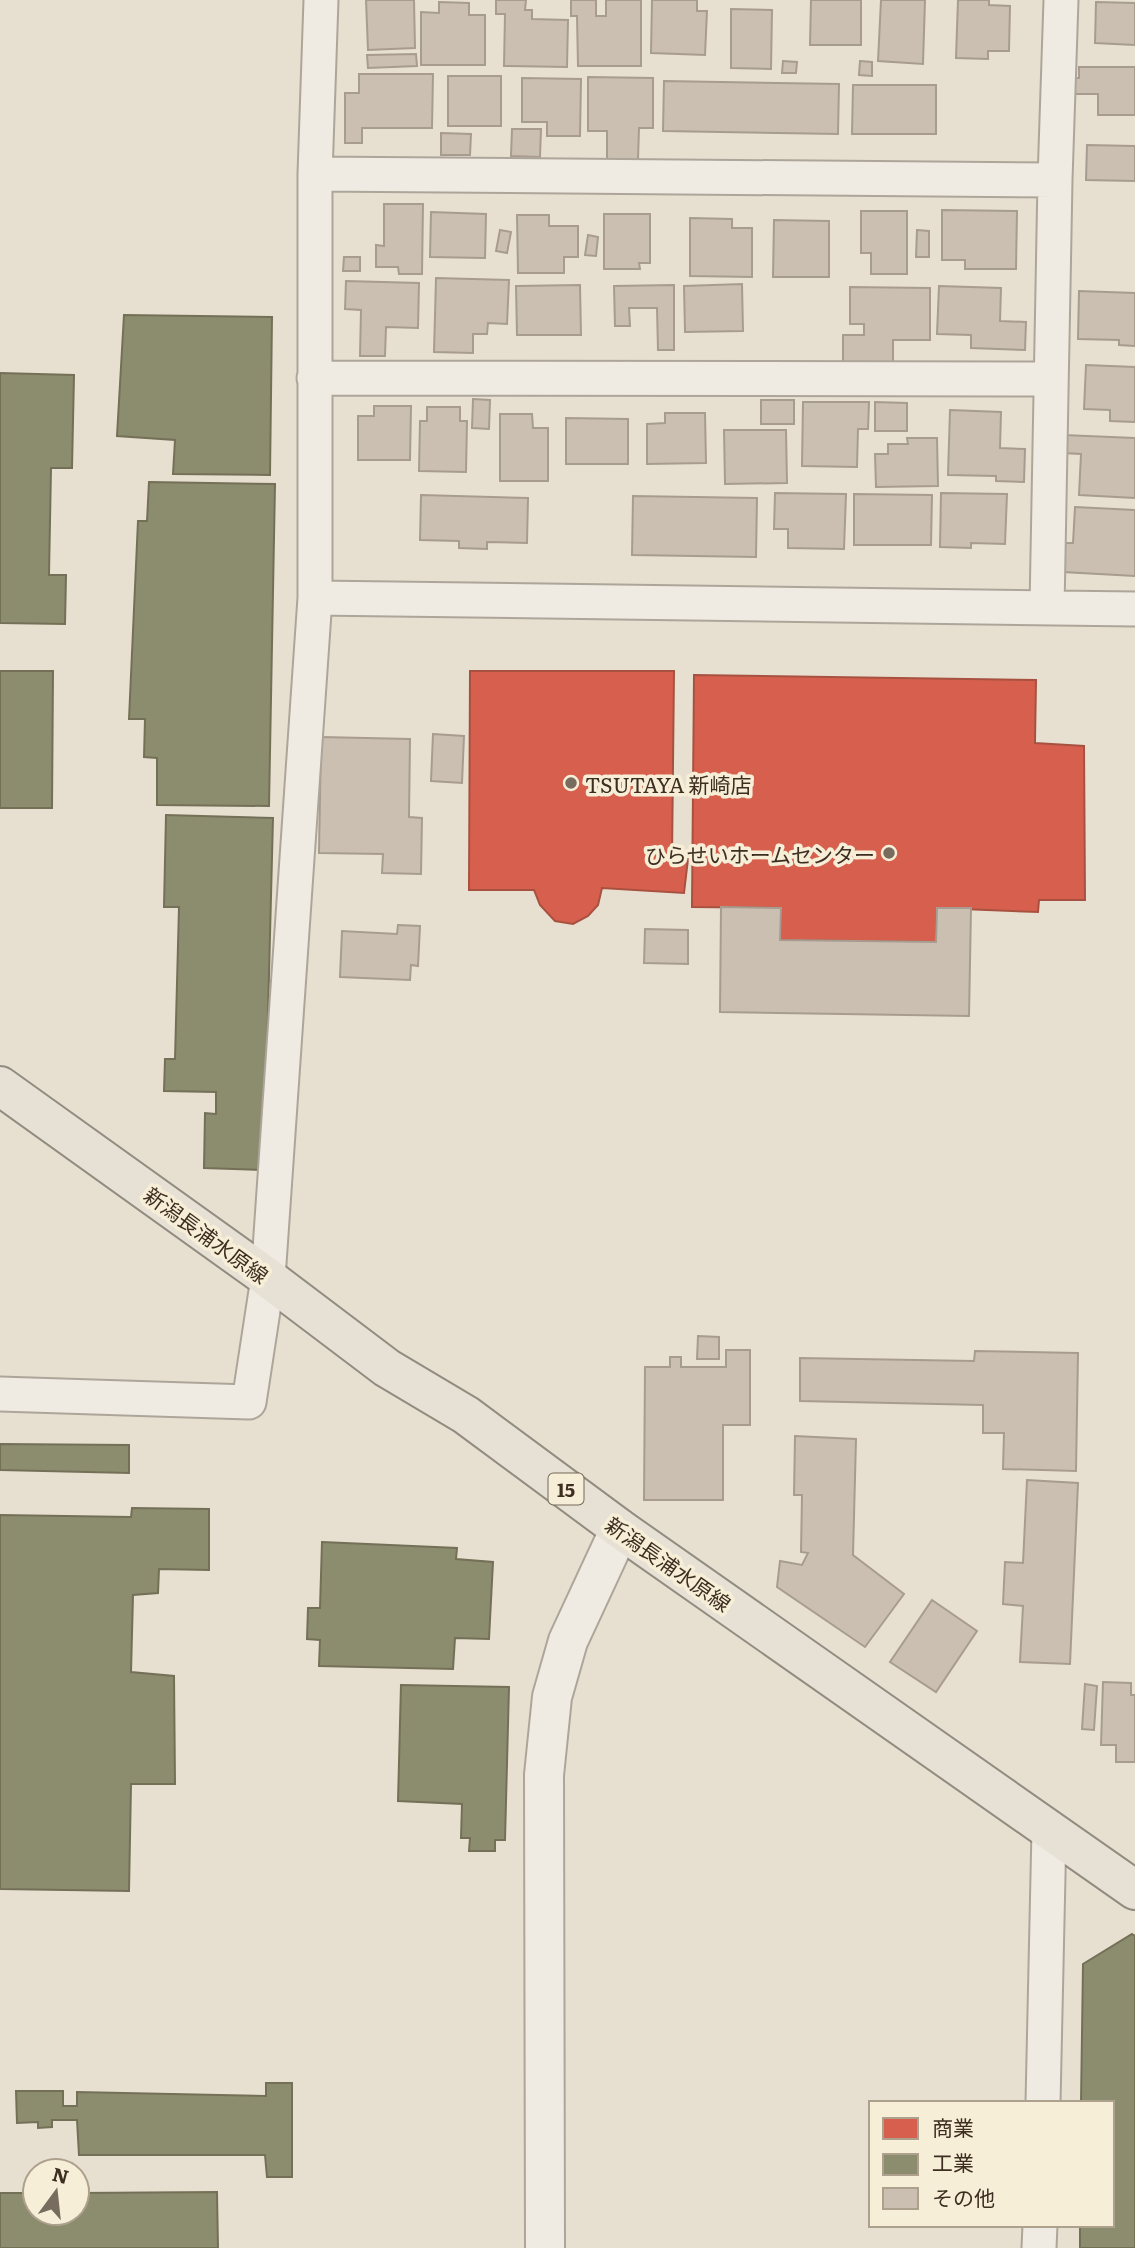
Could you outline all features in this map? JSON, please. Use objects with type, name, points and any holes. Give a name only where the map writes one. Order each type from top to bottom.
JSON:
[{"type":"main road","name":"新潟長浦水原線","points":[[0,1086],[268,1278],[387,1368],[466,1415],[620,1529],[1135,1889]]},
{"type":"street","points":[[0,1394],[249,1402],[268,1278],[315,598],[315,174],[321,0]]},
{"type":"street","points":[[1047,608],[1061,0]]},
{"type":"street","points":[[315,174],[1055,180]]},
{"type":"street","points":[[314,378],[1051,379]]},
{"type":"street","points":[[315,598],[1135,609]]},
{"type":"street","points":[[545,2248],[544,1775],[552,1697],[568,1641],[620,1529]]},
{"type":"street","points":[[1043,2101],[1049,1830]]},
{"type":"street","points":[[1040,2227],[1040,2248]]},
{"type":"building: 商業","name":"TSUTAYA 新崎店","points":[[470,671],[674,671],[672,859],[688,859],[684,893],[602,888],[598,905],[588,916],[573,924],[555,921],[540,905],[534,890],[469,890]]},
{"type":"building: 商業","name":"ひらせいホームセンター","points":[[694,675],[1036,680],[1035,743],[1084,746],[1085,900],[1039,900],[1038,912],[937,908],[936,942],[780,940],[781,908],[692,907]]},
{"type":"building: 工業","points":[[124,315],[272,317],[270,475],[173,474],[175,440],[117,436]]},
{"type":"building: 工業","points":[[0,373],[74,375],[72,468],[51,468],[49,575],[66,575],[65,624],[0,623]]},
{"type":"building: 工業","points":[[149,482],[275,484],[269,806],[157,805],[157,758],[144,757],[145,719],[129,719],[138,521],[147,521]]},
{"type":"building: 工業","points":[[0,671],[53,671],[52,808],[0,808]]},
{"type":"building: 工業","points":[[166,815],[273,818],[264,1170],[204,1168],[205,1113],[216,1114],[216,1092],[164,1091],[165,1059],[175,1059],[179,907],[164,907]]},
{"type":"building: 工業","points":[[0,1444],[129,1445],[129,1473],[0,1470]]},
{"type":"building: 工業","points":[[132,1508],[209,1509],[209,1570],[159,1569],[158,1593],[133,1595],[131,1672],[174,1676],[175,1784],[131,1784],[129,1891],[0,1889],[0,1515],[131,1517]]},
{"type":"building: 工業","points":[[322,1542],[457,1548],[456,1559],[493,1562],[489,1639],[455,1638],[453,1669],[319,1666],[320,1640],[307,1639],[308,1608],[320,1608]]},
{"type":"building: 工業","points":[[401,1685],[509,1687],[505,1840],[495,1840],[495,1851],[469,1851],[470,1838],[461,1838],[462,1804],[398,1801]]},
{"type":"building: 工業","points":[[1132,1934],[1135,1936],[1135,2248],[1080,2248],[1080,2227],[1114,2227],[1114,2101],[1081,2101],[1083,1964]]},
{"type":"building: 工業","points":[[266,2083],[292,2083],[292,2177],[267,2177],[265,2155],[79,2155],[77,2120],[52,2120],[52,2127],[38,2128],[38,2122],[17,2123],[16,2091],[63,2091],[63,2106],[77,2106],[77,2092],[266,2096]]},
{"type":"building: 工業","points":[[217,2192],[218,2248],[0,2248],[0,2193],[21,2193],[21,2227],[91,2227],[91,2193]]},
{"type":"building: その他","points":[[366,0],[414,0],[415,48],[368,50]]},
{"type":"building: その他","points":[[496,0],[526,0],[525,10],[532,10],[532,19],[568,20],[567,67],[504,66],[505,14],[496,14]]},
{"type":"building: その他","points":[[571,0],[596,0],[596,16],[606,16],[606,0],[641,0],[641,66],[578,66],[577,16],[571,16]]},
{"type":"building: その他","points":[[652,0],[697,0],[697,11],[707,11],[705,55],[651,53]]},
{"type":"building: その他","points":[[811,0],[861,0],[861,45],[810,45]]},
{"type":"building: その他","points":[[881,0],[925,0],[923,64],[878,61]]},
{"type":"building: その他","points":[[958,0],[989,0],[989,5],[1010,6],[1009,51],[988,51],[988,59],[956,58]]},
{"type":"building: その他","points":[[439,2],[469,3],[469,15],[485,15],[485,65],[421,65],[421,12],[439,13]]},
{"type":"building: その他","points":[[1096,2],[1135,3],[1135,45],[1095,43]]},
{"type":"building: その他","points":[[731,9],[772,10],[771,69],[731,68]]},
{"type":"building: その他","points":[[416,54],[417,66],[368,68],[367,55]]},
{"type":"building: その他","points":[[783,61],[797,62],[796,73],[782,73]]},
{"type":"building: その他","points":[[860,61],[872,62],[872,76],[859,75]]},
{"type":"building: その他","points":[[1079,67],[1135,67],[1135,115],[1098,115],[1098,94],[1070,94],[1069,78],[1079,78]]},
{"type":"building: その他","points":[[359,74],[433,74],[432,128],[362,128],[362,143],[345,143],[345,93],[359,93]]},
{"type":"building: その他","points":[[448,76],[501,76],[501,126],[448,126]]},
{"type":"building: その他","points":[[588,77],[653,78],[653,128],[639,128],[638,160],[607,159],[607,131],[588,131]]},
{"type":"building: その他","points":[[522,78],[581,79],[580,136],[547,136],[547,122],[522,122]]},
{"type":"building: その他","points":[[664,81],[839,84],[838,134],[663,131]]},
{"type":"building: その他","points":[[853,85],[936,85],[936,134],[852,134]]},
{"type":"building: その他","points":[[512,129],[541,129],[540,157],[511,156]]},
{"type":"building: その他","points":[[441,133],[471,134],[470,155],[441,155]]},
{"type":"building: その他","points":[[1087,145],[1135,146],[1135,181],[1086,180]]},
{"type":"building: その他","points":[[384,204],[423,204],[422,274],[399,274],[398,267],[376,267],[376,245],[384,246]]},
{"type":"building: その他","points":[[942,210],[1017,211],[1016,269],[965,269],[965,260],[942,260]]},
{"type":"building: その他","points":[[861,211],[907,211],[907,274],[871,274],[871,253],[861,253]]},
{"type":"building: その他","points":[[431,212],[486,214],[485,258],[430,257]]},
{"type":"building: その他","points":[[604,214],[650,214],[650,263],[639,263],[640,269],[604,269]]},
{"type":"building: その他","points":[[517,215],[549,215],[549,226],[578,226],[578,257],[564,257],[564,273],[518,273]]},
{"type":"building: その他","points":[[690,218],[732,219],[732,228],[752,228],[752,277],[690,276]]},
{"type":"building: その他","points":[[774,220],[829,221],[829,277],[773,277]]},
{"type":"building: その他","points":[[500,230],[511,232],[507,253],[496,251]]},
{"type":"building: その他","points":[[917,230],[929,231],[929,257],[916,257]]},
{"type":"building: その他","points":[[588,235],[598,237],[596,256],[585,255]]},
{"type":"building: その他","points":[[344,257],[360,257],[360,271],[343,271]]},
{"type":"building: その他","points":[[436,278],[509,280],[507,324],[488,323],[487,334],[473,334],[473,353],[434,352]]},
{"type":"building: その他","points":[[346,281],[419,283],[418,328],[386,327],[385,356],[360,356],[361,310],[345,309]]},
{"type":"building: その他","points":[[742,284],[743,331],[685,332],[684,286]]},
{"type":"building: その他","points":[[580,285],[581,335],[517,335],[516,286]]},
{"type":"building: その他","points":[[674,285],[674,350],[658,350],[657,308],[629,308],[630,326],[615,326],[614,286]]},
{"type":"building: その他","points":[[939,286],[1001,288],[1000,321],[1026,322],[1025,350],[971,348],[971,335],[937,334]]},
{"type":"building: その他","points":[[850,287],[930,288],[930,340],[893,340],[893,364],[843,364],[843,335],[864,335],[864,324],[850,324]]},
{"type":"building: その他","points":[[1079,291],[1135,293],[1135,346],[1119,345],[1119,340],[1078,339]]},
{"type":"building: その他","points":[[1086,365],[1135,367],[1135,422],[1110,421],[1110,410],[1084,409]]},
{"type":"building: その他","points":[[473,399],[490,400],[489,429],[472,428]]},
{"type":"building: その他","points":[[761,400],[794,400],[794,424],[761,424]]},
{"type":"building: その他","points":[[803,402],[869,402],[868,429],[858,429],[857,467],[802,466]]},
{"type":"building: その他","points":[[875,402],[907,403],[907,431],[875,431]]},
{"type":"building: その他","points":[[374,406],[411,406],[410,460],[358,460],[358,416],[374,416]]},
{"type":"building: その他","points":[[427,407],[460,407],[460,421],[467,421],[466,472],[419,471],[420,421],[427,421]]},
{"type":"building: その他","points":[[950,410],[1001,412],[1000,448],[1025,449],[1024,482],[996,481],[996,476],[948,475]]},
{"type":"building: その他","points":[[665,413],[705,413],[706,463],[647,464],[647,424],[665,423]]},
{"type":"building: その他","points":[[500,414],[532,414],[533,428],[548,428],[548,481],[500,481]]},
{"type":"building: その他","points":[[566,418],[628,419],[628,464],[566,464]]},
{"type":"building: その他","points":[[724,430],[786,430],[787,483],[725,484]]},
{"type":"building: その他","points":[[1063,435],[1135,438],[1135,498],[1079,495],[1081,454],[1062,453]]},
{"type":"building: その他","points":[[907,438],[937,438],[938,486],[876,487],[875,454],[888,454],[888,444],[908,444]]},
{"type":"building: その他","points":[[775,493],[846,494],[844,549],[788,548],[788,529],[774,529]]},
{"type":"building: その他","points":[[941,493],[1007,494],[1005,544],[971,543],[971,548],[940,547]]},
{"type":"building: その他","points":[[854,494],[932,495],[931,545],[854,545]]},
{"type":"building: その他","points":[[421,495],[528,498],[527,543],[487,542],[487,549],[459,548],[459,541],[420,540]]},
{"type":"building: その他","points":[[633,496],[757,498],[756,557],[632,555]]},
{"type":"building: その他","points":[[1075,507],[1135,510],[1135,576],[1063,572],[1065,543],[1073,543]]},
{"type":"building: その他","points":[[433,734],[464,736],[462,783],[431,781]]},
{"type":"building: その他","points":[[321,737],[410,739],[409,817],[422,818],[421,874],[382,873],[383,854],[319,853]]},
{"type":"building: その他","points":[[721,907],[781,908],[780,940],[936,942],[937,908],[971,908],[969,1016],[720,1012]]},
{"type":"building: その他","points":[[398,925],[420,926],[418,966],[411,965],[410,980],[340,977],[342,931],[397,934]]},
{"type":"building: その他","points":[[645,929],[688,930],[688,964],[644,963]]},
{"type":"building: その他","points":[[698,1336],[719,1337],[719,1359],[697,1359]]},
{"type":"building: その他","points":[[726,1350],[750,1350],[750,1425],[723,1425],[723,1500],[644,1500],[645,1367],[670,1367],[670,1357],[681,1357],[681,1367],[726,1367]]},
{"type":"building: その他","points":[[975,1351],[1078,1353],[1076,1471],[1003,1469],[1004,1433],[983,1433],[983,1405],[800,1401],[800,1358],[974,1361]]},
{"type":"building: その他","points":[[795,1436],[856,1439],[853,1555],[904,1594],[865,1647],[777,1587],[780,1561],[802,1565],[808,1553],[801,1552],[802,1495],[794,1495]]},
{"type":"building: その他","points":[[1027,1480],[1078,1483],[1070,1664],[1020,1662],[1023,1606],[1003,1604],[1005,1562],[1023,1563]]},
{"type":"building: その他","points":[[932,1600],[977,1631],[936,1692],[890,1662]]},
{"type":"building: その他","points":[[1103,1682],[1131,1683],[1131,1695],[1135,1695],[1135,1762],[1116,1762],[1116,1745],[1101,1745]]},
{"type":"building: その他","points":[[1085,1684],[1097,1686],[1094,1730],[1082,1729]]},
{"type":"place","name":"TSUTAYA 新崎店","points":[[571,783]]},
{"type":"place","name":"ひらせいホームセンター","points":[[889,853]]}]
